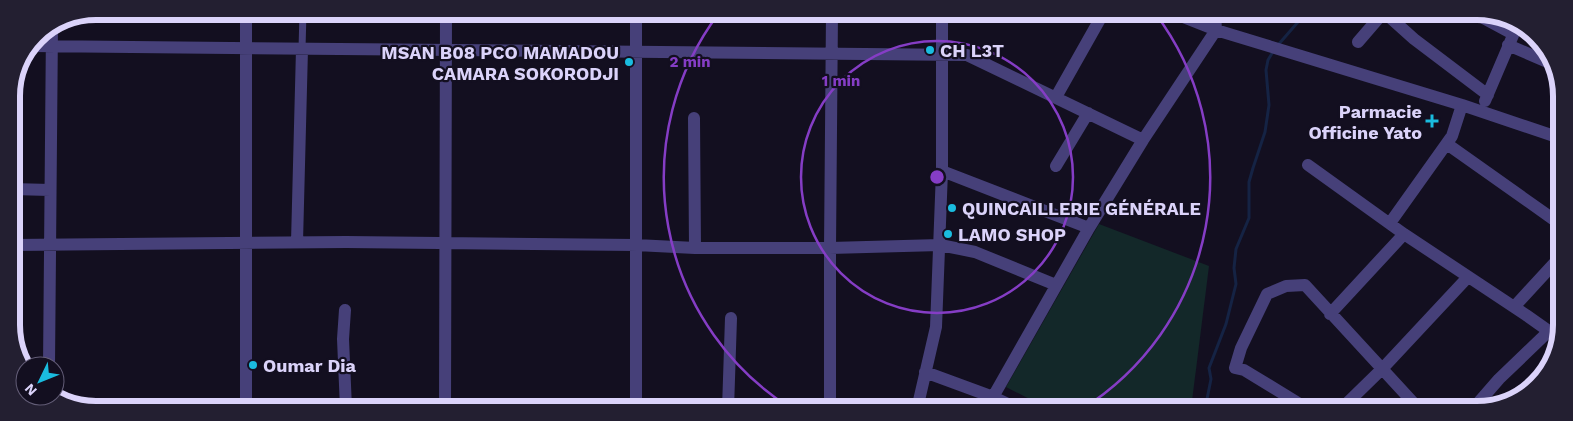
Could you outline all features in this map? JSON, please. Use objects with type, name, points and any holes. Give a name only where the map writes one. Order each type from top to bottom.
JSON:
[{"type":"street","points":[[246,20],[246,401]]},
{"type":"street","points":[[445,401],[446,20]]},
{"type":"street","points":[[636,20],[636,401]]},
{"type":"street","points":[[830,401],[832,20]]},
{"type":"street","points":[[919,401],[936,326],[942,171],[942,20]]},
{"type":"street","points":[[1056,97],[1099,20]]},
{"type":"street","points":[[1192,20],[1216,30],[1462,105],[1553,136]]},
{"type":"street","points":[[993,397],[1089,228],[1216,30],[1215,20]]},
{"type":"street","points":[[1358,42],[1378,20]]},
{"type":"street","points":[[1392,20],[1488,95]]},
{"type":"street","points":[[1488,21],[1513,35],[1542,56]]},
{"type":"street","points":[[49,356],[52,34]]},
{"type":"street","points":[[1480,112],[1513,35]]},
{"type":"street","points":[[39,46],[967,55],[1144,140]]},
{"type":"street","points":[[297,242],[302,49]]},
{"type":"street","points":[[1390,223],[1452,136],[1462,105]]},
{"type":"street","points":[[1056,166],[1088,113]]},
{"type":"street","points":[[694,118],[695,248]]},
{"type":"street","points":[[1447,144],[1553,219]]},
{"type":"street","points":[[1308,165],[1404,234],[1552,333]]},
{"type":"street","points":[[942,171],[1089,228]]},
{"type":"street","points":[[20,189],[50,190]]},
{"type":"street","points":[[1330,314],[1404,234]]},
{"type":"street","points":[[20,245],[297,242],[636,245],[695,248],[830,248],[940,245],[975,252],[1056,285]]},
{"type":"street","points":[[1514,307],[1553,265]]},
{"type":"street","points":[[1349,401],[1468,277]]},
{"type":"street","points":[[1295,401],[1244,370],[1235,368],[1241,348],[1267,294],[1286,286],[1305,286],[1412,401]]},
{"type":"street","points":[[345,310],[343,340],[346,401]]},
{"type":"street","points":[[728,401],[731,318]]},
{"type":"street","points":[[1480,401],[1499,379],[1549,331]]},
{"type":"street","points":[[925,372],[1001,401]]},
{"type":"lane","points":[[302,49],[303,20]]},
{"type":"green space","points":[[1099,224],[1209,266],[1192,401],[1033,401],[1006,387]]},
{"type":"waterway","points":[[1278,45],[1299,20]]},
{"type":"waterway","points":[[1207,401],[1211,379],[1209,368],[1226,324],[1236,284],[1234,268],[1236,249],[1249,218],[1249,182],[1265,132],[1269,105],[1266,70],[1268,60],[1274,50]]},
{"type":"place","name":"CH L3T","points":[[930,50]]},
{"type":"place","name":"MSAN B08 PCO MAMADOU CAMARA SOKORODJI","points":[[629,62]]},
{"type":"place","name":"Parmacie Officine Yato","points":[[1432,121]]},
{"type":"place","name":"QUINCAILLERIE GÉNÉRALE","points":[[952,208]]},
{"type":"place","name":"LAMO SHOP","points":[[948,234]]},
{"type":"place","name":"Oumar Dia","points":[[253,365]]}]
